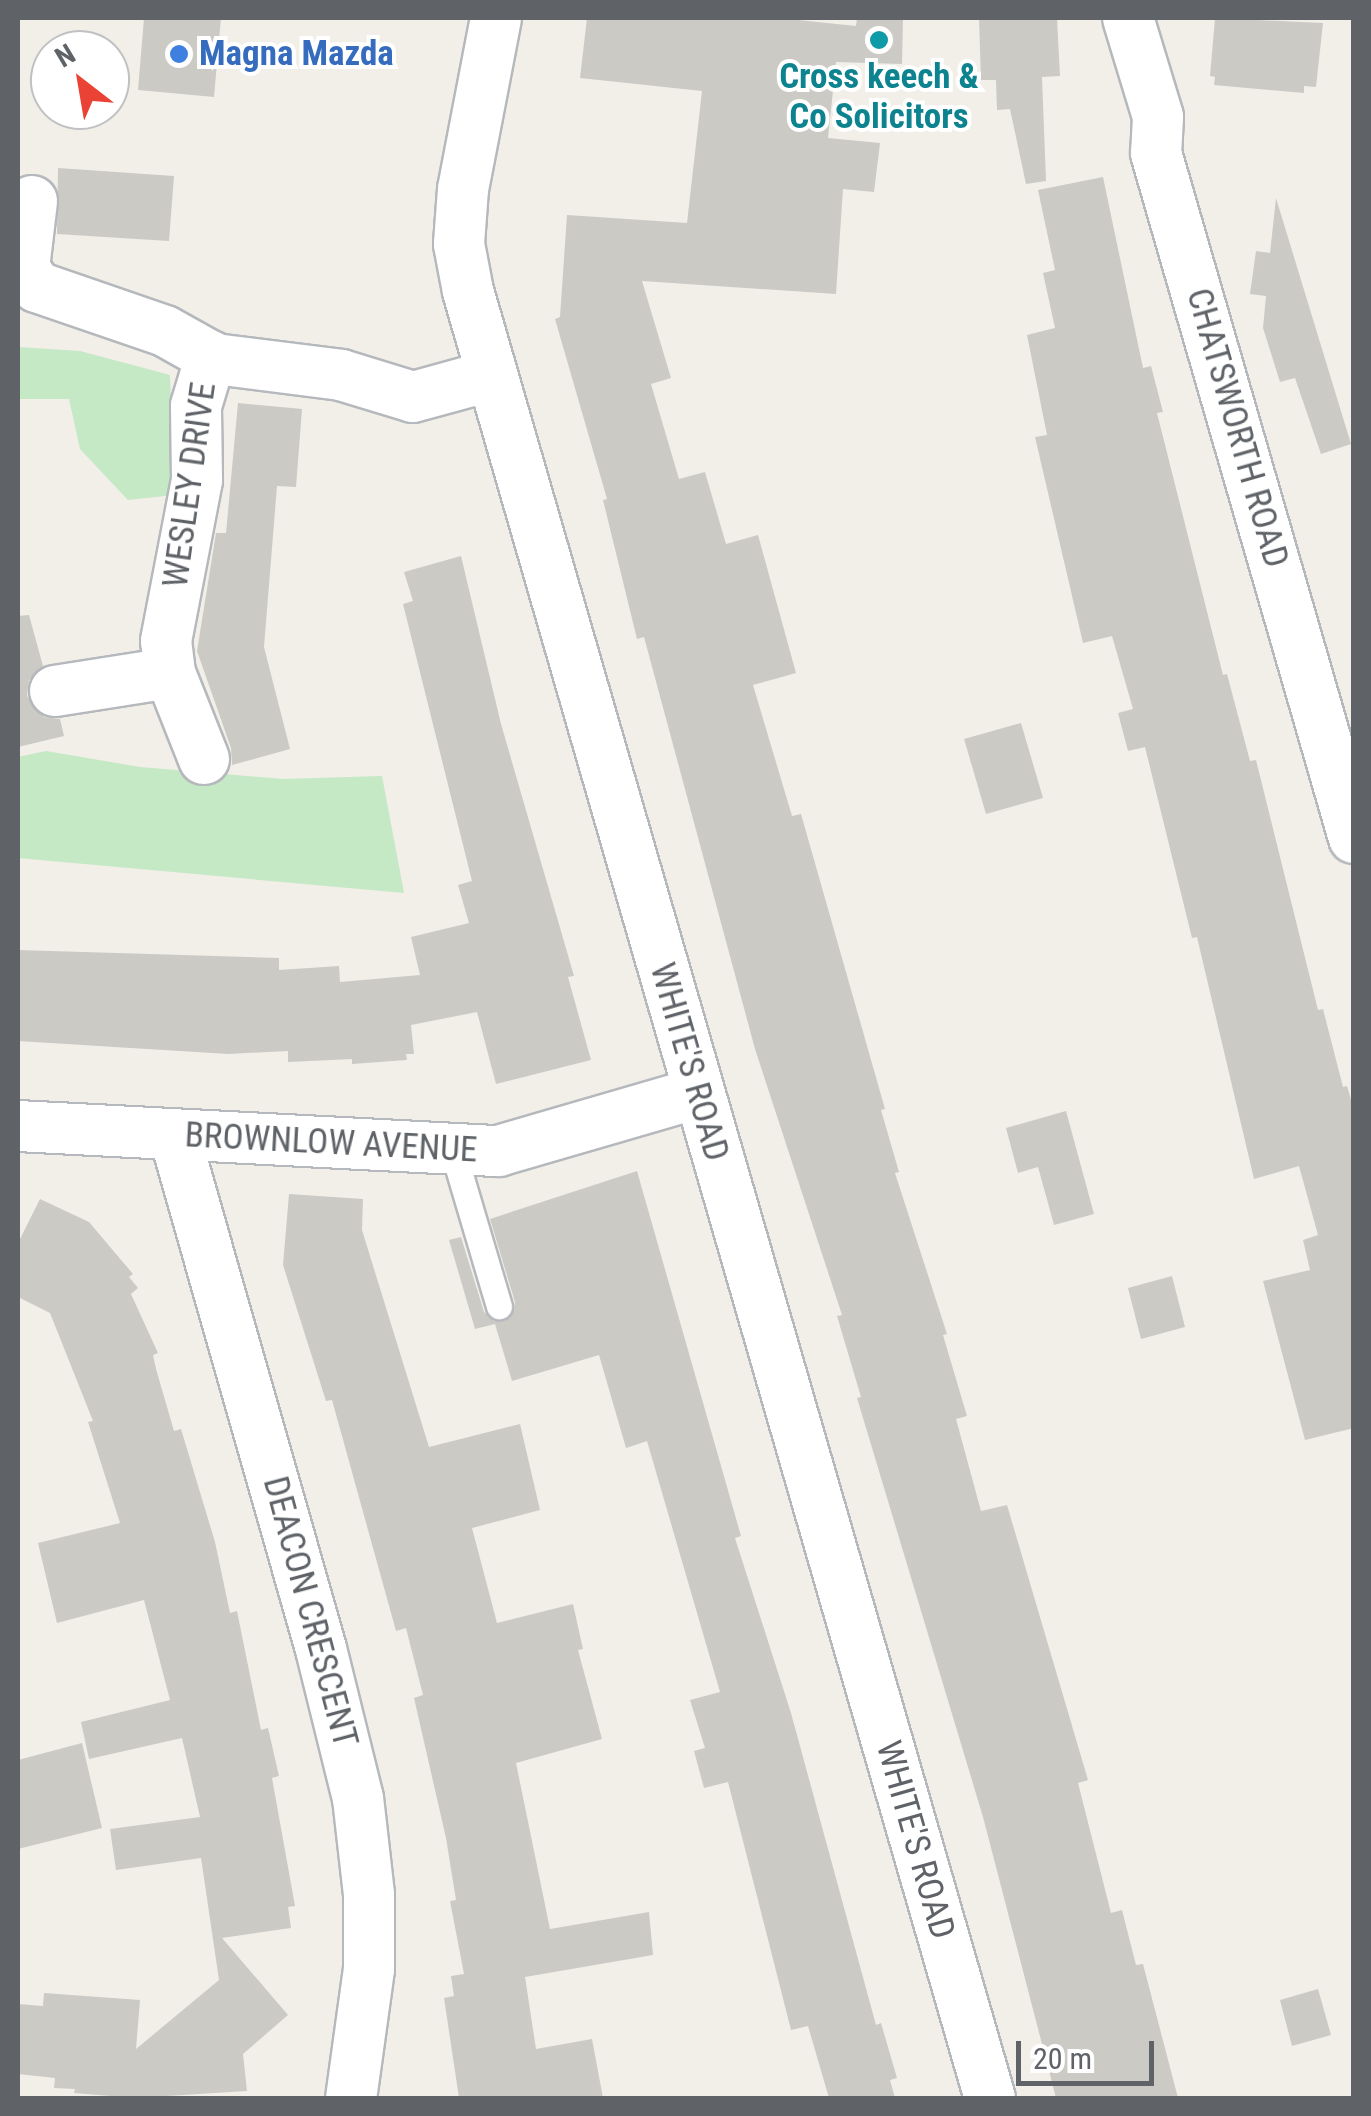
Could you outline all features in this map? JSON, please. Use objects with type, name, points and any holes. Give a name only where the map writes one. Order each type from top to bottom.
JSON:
[{"type":"street","name":"WHITE'S ROAD","points":[[496,18],[463,189],[459,244],[490,376],[990,2098]]},
{"type":"street","name":"CHATSWORTH ROAD","points":[[1128,18],[1158,117],[1154,144],[1354,838]]},
{"type":"street","name":"WESLEY DRIVE","points":[[32,200],[24,268],[37,286],[165,331],[211,356],[341,374],[412,397],[490,376]]},
{"type":"street","name":"WESLEY DRIVE","points":[[204,758],[170,673],[166,640],[197,480],[196,406],[211,356]]},
{"type":"street","points":[[55,691],[170,673]]},
{"type":"street","name":"BROWNLOW AVENUE","points":[[18,1126],[454,1151],[498,1150],[698,1093]]},
{"type":"street","name":"DEACON CRESCENT","points":[[175,1137],[317,1633],[358,1798],[370,1895],[369,1969],[352,2098]]},
{"type":"lane","points":[[454,1151],[498,1306]]},
{"type":"green space","points":[[18,347],[80,351],[170,375],[174,495],[128,500],[80,449],[69,399],[18,399]]},
{"type":"green space","points":[[46,751],[140,767],[283,779],[382,776],[404,893],[18,858],[18,757]]},
{"type":"building","name":"Magna Mazda","points":[[144,18],[221,18],[214,97],[138,90]]},
{"type":"building","points":[[587,18],[779,18],[856,26],[857,18],[903,18],[902,64],[836,62],[828,138],[880,143],[874,192],[843,189],[836,294],[642,281],[671,378],[651,384],[679,479],[705,472],[726,544],[758,535],[796,673],[753,685],[792,816],[801,814],[885,1109],[881,1110],[899,1172],[895,1173],[947,1334],[943,1335],[967,1416],[956,1419],[981,1511],[1007,1505],[1088,1780],[1078,1783],[1111,1913],[1122,1910],[1136,1965],[1143,1964],[1178,2098],[1056,2098],[983,1817],[857,1398],[861,1397],[837,1316],[842,1315],[755,1049],[644,637],[637,639],[603,500],[607,499],[555,319],[560,317],[567,215],[687,223],[702,91],[580,78]]},
{"type":"building","points":[[979,18],[1057,18],[1060,76],[1042,77],[1046,181],[1026,184],[1010,109],[997,110],[996,80],[981,80]]},
{"type":"building","points":[[1215,18],[1323,23],[1316,87],[1304,86],[1304,93],[1214,85],[1215,77],[1210,76]]},
{"type":"building","points":[[58,168],[174,176],[169,241],[57,234]]},
{"type":"building","points":[[1103,177],[1143,368],[1151,366],[1163,412],[1157,413],[1223,675],[1227,674],[1250,761],[1256,760],[1318,1010],[1323,1009],[1343,1087],[1347,1086],[1354,1110],[1354,1428],[1305,1440],[1263,1281],[1310,1270],[1303,1240],[1318,1235],[1299,1166],[1254,1179],[1197,937],[1192,938],[1145,747],[1128,751],[1118,713],[1133,709],[1112,636],[1083,643],[1035,437],[1047,435],[1027,335],[1055,328],[1043,273],[1055,270],[1038,190]]},
{"type":"building","points":[[1276,198],[1351,444],[1321,454],[1295,378],[1280,382],[1263,328],[1266,296],[1250,294],[1256,251],[1270,253]]},
{"type":"building","points":[[238,403],[302,409],[296,487],[277,486],[264,647],[290,749],[232,765],[231,748],[197,651],[216,533],[226,533]]},
{"type":"building","points":[[461,556],[501,724],[574,976],[568,977],[591,1060],[496,1084],[477,1012],[411,1025],[414,1054],[406,1054],[407,1060],[352,1064],[352,1059],[288,1062],[288,1051],[228,1054],[18,1041],[18,950],[279,958],[279,970],[339,966],[340,982],[420,975],[411,937],[469,923],[458,885],[472,881],[403,604],[413,601],[404,572]]},
{"type":"building","points":[[29,615],[43,666],[29,680],[27,696],[44,717],[60,719],[64,736],[18,747],[18,616]]},
{"type":"building","points":[[1021,723],[1043,798],[986,814],[964,739]]},
{"type":"building","points":[[1066,1111],[1094,1214],[1054,1225],[1038,1167],[1018,1173],[1006,1128]]},
{"type":"building","points":[[637,1171],[741,1536],[735,1538],[791,1713],[876,2025],[881,2023],[897,2078],[890,2080],[895,2098],[829,2098],[808,2026],[791,2030],[728,1782],[704,1788],[694,1751],[705,1748],[690,1700],[720,1692],[647,1441],[626,1448],[599,1355],[512,1381],[495,1324],[475,1329],[449,1240],[461,1237],[484,1312],[494,1321],[505,1321],[514,1311],[515,1302],[490,1219]]},
{"type":"building","points":[[289,1194],[363,1199],[362,1230],[429,1447],[520,1424],[540,1510],[472,1528],[497,1623],[573,1604],[583,1649],[578,1650],[602,1739],[516,1763],[550,1929],[649,1912],[653,1955],[525,1977],[536,2049],[592,2039],[603,2098],[459,2098],[444,1998],[454,1996],[451,1976],[464,1974],[450,1901],[456,1900],[446,1838],[414,1698],[423,1695],[406,1628],[396,1631],[332,1400],[326,1401],[283,1265]]},
{"type":"building","points":[[40,1199],[89,1222],[133,1274],[129,1277],[138,1288],[131,1294],[158,1353],[153,1355],[174,1431],[181,1429],[215,1542],[230,1613],[237,1611],[261,1730],[268,1728],[279,1776],[272,1778],[295,1906],[288,1907],[291,1928],[222,1938],[288,2015],[243,2054],[247,2091],[135,2098],[74,2093],[75,2089],[54,2088],[55,2078],[18,2074],[18,2004],[43,2006],[44,1993],[140,2000],[136,2049],[219,1980],[201,1858],[116,1870],[110,1829],[200,1817],[182,1738],[89,1759],[81,1722],[170,1700],[144,1600],[57,1623],[38,1543],[120,1523],[88,1422],[93,1421],[50,1313],[18,1297],[18,1243]]},
{"type":"building","points":[[1172,1276],[1185,1327],[1141,1339],[1128,1288]]},
{"type":"building","points":[[82,1743],[102,1828],[18,1849],[18,1760]]},
{"type":"building","points":[[1318,1989],[1331,2035],[1292,2046],[1280,2000]]},
{"type":"place","name":"Cross keech & Co Solicitors","points":[[879,40]]},
{"type":"place","name":"Magna Mazda","points":[[179,54]]}]
